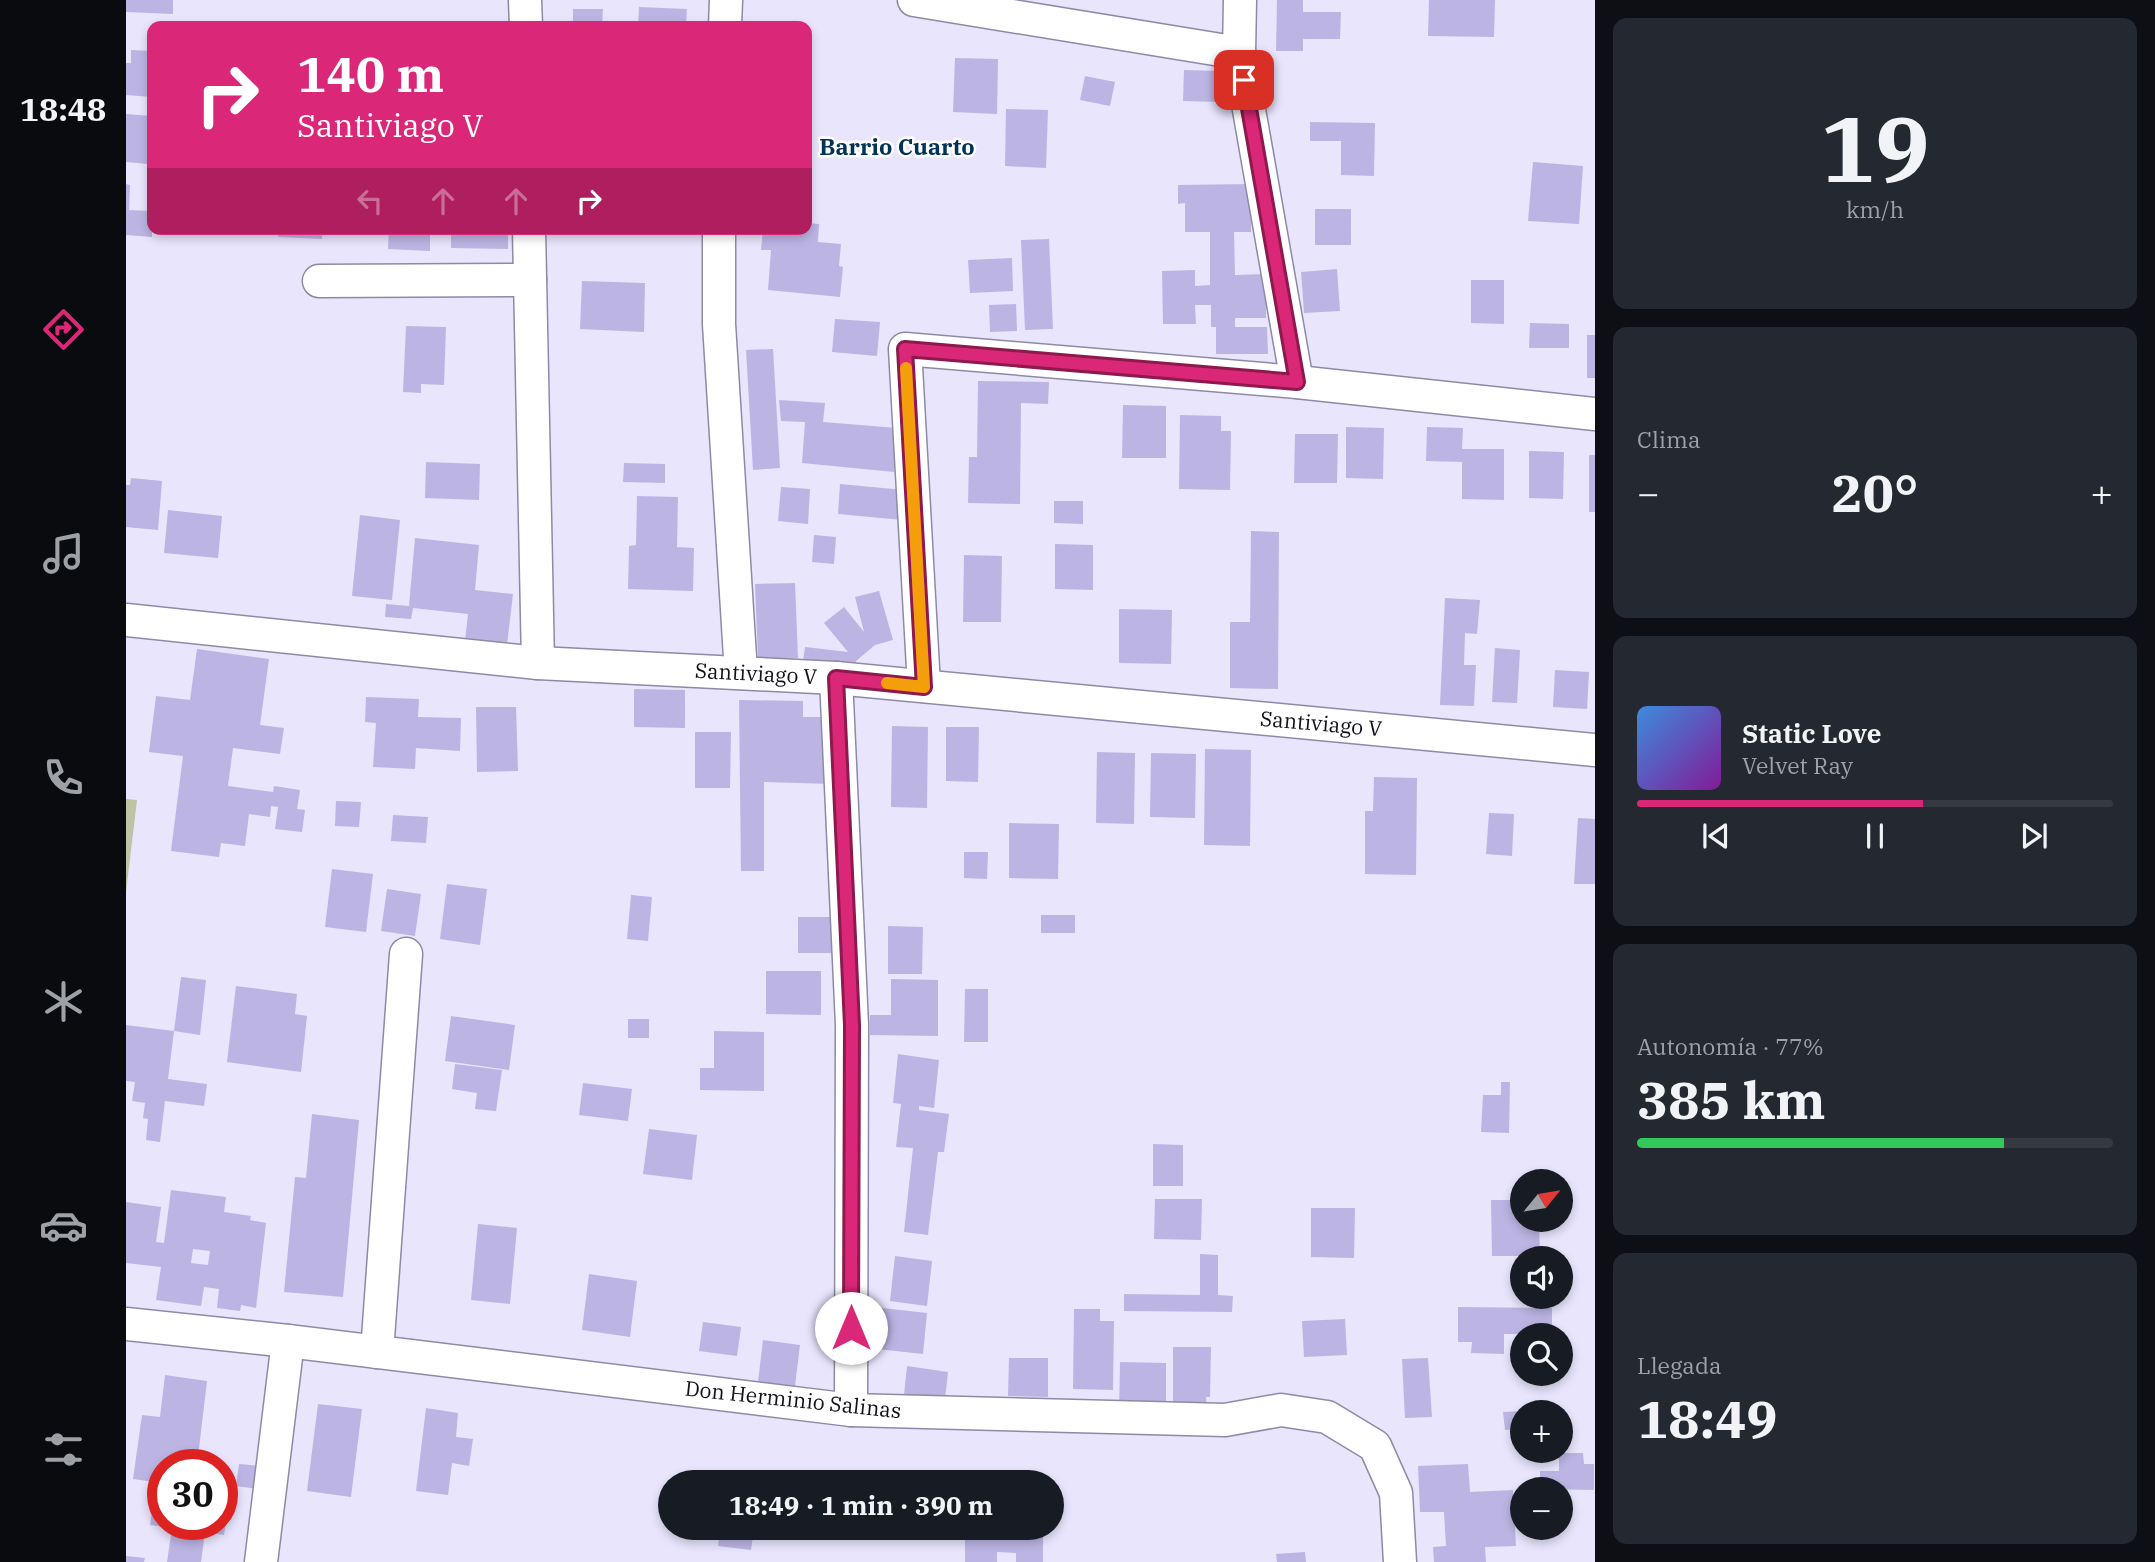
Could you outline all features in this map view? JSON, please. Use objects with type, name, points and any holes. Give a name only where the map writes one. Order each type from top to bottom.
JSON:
[{"type":"street","points":[[525,0],[526,21]]},
{"type":"street","points":[[725,21],[726,0]]},
{"type":"street","points":[[914,0],[1239,53]]},
{"type":"street","points":[[1240,0],[1239,53],[1297,382]]},
{"type":"street","points":[[529,235],[538,663]]},
{"type":"street","points":[[719,235],[719,324],[741,673]]},
{"type":"street","points":[[319,281],[530,280]]},
{"type":"street","points":[[924,687],[905,349],[1297,382],[1595,414]]},
{"type":"street","name":"Santiviago V","points":[[126,620],[538,663],[836,678],[1595,750]]},
{"type":"street","points":[[836,678],[852,1025],[850,1410]]},
{"type":"street","points":[[377,1352],[406,954]]},
{"type":"street","name":"Don Herminio Salinas","points":[[126,1324],[288,1341],[850,1410],[1225,1420],[1281,1410],[1327,1417],[1375,1446],[1396,1493],[1400,1562]]},
{"type":"street","points":[[261,1562],[288,1341]]},
{"type":"green space","points":[[126,799],[137,800],[126,892]]},
{"type":"building","points":[[126,0],[173,0],[173,14],[126,12]]},
{"type":"building","points":[[1277,0],[1303,0],[1303,12],[1341,12],[1340,39],[1303,39],[1303,51],[1276,51]]},
{"type":"building","points":[[1429,0],[1495,0],[1494,37],[1428,36]]},
{"type":"building","points":[[639,7],[687,9],[686,21],[638,21]]},
{"type":"building","points":[[573,9],[603,9],[602,21],[573,21]]},
{"type":"building","points":[[131,50],[147,51],[147,97],[126,95],[126,63],[131,63]]},
{"type":"building","points":[[955,58],[998,59],[997,114],[953,112]]},
{"type":"building","points":[[1184,70],[1221,71],[1219,102],[1183,101]]},
{"type":"building","points":[[1085,76],[1115,82],[1110,106],[1080,100]]},
{"type":"building","points":[[1006,109],[1048,110],[1046,168],[1005,166]]},
{"type":"building","points":[[126,114],[147,116],[147,164],[126,162]]},
{"type":"building","points":[[1310,122],[1375,123],[1374,176],[1341,175],[1341,141],[1310,141]]},
{"type":"building","points":[[1533,162],[1583,166],[1579,224],[1528,221]]},
{"type":"building","points":[[126,184],[130,185],[129,210],[147,211],[147,235],[152,237],[126,235]]},
{"type":"building","points":[[1251,184],[1251,232],[1234,232],[1235,275],[1266,274],[1266,318],[1235,318],[1235,327],[1267,327],[1268,354],[1216,354],[1216,327],[1211,327],[1211,305],[1195,305],[1196,324],[1163,324],[1162,271],[1195,270],[1195,286],[1210,285],[1210,232],[1185,232],[1185,203],[1178,204],[1178,185]]},
{"type":"building","points":[[1315,209],[1351,209],[1351,245],[1315,245]]},
{"type":"building","points":[[812,223],[819,224],[818,242],[841,244],[839,266],[843,267],[840,297],[768,290],[771,250],[761,250],[762,235],[812,235]]},
{"type":"building","points":[[278,235],[322,235],[322,239]]},
{"type":"building","points":[[389,235],[430,235],[430,251],[388,249]]},
{"type":"building","points":[[451,235],[508,235],[508,249],[451,248]]},
{"type":"building","points":[[1049,239],[1053,329],[1025,330],[1021,240]]},
{"type":"building","points":[[1012,258],[1013,291],[970,293],[968,260]]},
{"type":"building","points":[[1337,269],[1340,311],[1304,313],[1301,272]]},
{"type":"building","points":[[1471,280],[1504,280],[1504,324],[1471,323]]},
{"type":"building","points":[[582,281],[645,283],[644,332],[580,329]]},
{"type":"building","points":[[1016,304],[1017,331],[990,332],[989,305]]},
{"type":"building","points":[[835,319],[880,322],[877,356],[832,352]]},
{"type":"building","points":[[1530,323],[1569,324],[1569,348],[1529,348]]},
{"type":"building","points":[[406,326],[446,327],[444,385],[421,384],[421,393],[403,392]]},
{"type":"building","points":[[1587,335],[1595,335],[1595,378],[1587,378]]},
{"type":"building","points":[[773,349],[780,468],[753,470],[746,350]]},
{"type":"building","points":[[978,381],[1049,382],[1048,404],[1021,403],[1020,504],[968,503],[969,457],[977,457]]},
{"type":"building","points":[[779,400],[825,403],[823,422],[897,428],[894,472],[802,463],[805,422],[781,421]]},
{"type":"building","points":[[1123,405],[1166,406],[1166,458],[1122,458]]},
{"type":"building","points":[[1180,415],[1221,416],[1221,431],[1231,431],[1230,490],[1179,489]]},
{"type":"building","points":[[1346,427],[1384,428],[1383,479],[1346,478]]},
{"type":"building","points":[[1427,427],[1463,428],[1462,449],[1504,449],[1504,500],[1462,499],[1462,462],[1426,461]]},
{"type":"building","points":[[1295,434],[1338,434],[1337,483],[1294,483]]},
{"type":"building","points":[[1529,451],[1564,452],[1563,499],[1529,498]]},
{"type":"building","points":[[1589,455],[1595,455],[1595,512],[1589,512]]},
{"type":"building","points":[[426,462],[480,464],[479,500],[425,498]]},
{"type":"building","points":[[624,463],[665,464],[665,483],[623,482]]},
{"type":"building","points":[[131,478],[162,481],[158,530],[126,527],[126,485],[130,485]]},
{"type":"building","points":[[840,484],[904,490],[902,520],[838,514]]},
{"type":"building","points":[[781,487],[810,489],[808,524],[778,521]]},
{"type":"building","points":[[637,496],[678,497],[677,547],[694,548],[693,591],[628,589],[629,546],[636,545]]},
{"type":"building","points":[[1054,501],[1083,501],[1083,524],[1054,523]]},
{"type":"building","points":[[168,510],[222,516],[218,558],[164,553]]},
{"type":"building","points":[[360,515],[400,520],[392,600],[352,596]]},
{"type":"building","points":[[1251,531],[1279,532],[1278,689],[1230,688],[1230,622],[1250,622]]},
{"type":"building","points":[[814,535],[836,537],[834,564],[812,562]]},
{"type":"building","points":[[415,538],[479,545],[475,590],[513,594],[507,645],[465,641],[468,614],[413,608],[411,619],[385,617],[386,604],[409,606]]},
{"type":"building","points":[[1055,544],[1093,545],[1093,590],[1055,589]]},
{"type":"building","points":[[964,555],[1002,556],[1001,622],[963,622]]},
{"type":"building","points":[[795,583],[798,658],[758,660],[755,584]]},
{"type":"building","points":[[879,591],[893,640],[875,645],[856,661],[855,674],[802,668],[805,647],[848,652],[824,623],[844,607],[864,632],[855,597]]},
{"type":"building","points":[[1445,598],[1480,600],[1477,634],[1465,633],[1464,665],[1476,665],[1474,706],[1440,705]]},
{"type":"building","points":[[1119,609],[1172,610],[1171,664],[1119,663]]},
{"type":"building","points":[[1495,648],[1520,650],[1517,703],[1492,702]]},
{"type":"building","points":[[197,649],[269,659],[260,725],[284,728],[280,754],[233,748],[228,786],[273,792],[274,786],[300,790],[297,809],[305,810],[302,832],[275,829],[278,807],[271,806],[270,817],[249,814],[245,846],[221,843],[219,857],[171,851],[183,756],[149,752],[156,696],[190,700]]},
{"type":"building","points":[[1555,670],[1589,672],[1587,709],[1553,707]]},
{"type":"building","points":[[634,689],[685,690],[685,728],[634,727]]},
{"type":"building","points":[[366,697],[419,699],[418,717],[461,718],[460,751],[416,748],[415,769],[373,767],[376,723],[365,722]]},
{"type":"building","points":[[739,700],[803,701],[803,717],[832,717],[832,784],[764,782],[764,871],[741,871]]},
{"type":"building","points":[[476,707],[516,707],[518,771],[477,772]]},
{"type":"building","points":[[892,726],[928,727],[927,808],[891,807]]},
{"type":"building","points":[[946,727],[979,727],[978,782],[946,781]]},
{"type":"building","points":[[695,732],[731,732],[730,788],[695,788]]},
{"type":"building","points":[[1205,749],[1251,750],[1250,846],[1204,845]]},
{"type":"building","points":[[1097,752],[1135,753],[1134,824],[1096,823]]},
{"type":"building","points":[[1151,753],[1196,754],[1195,818],[1150,817]]},
{"type":"building","points":[[1374,777],[1417,778],[1416,875],[1365,874],[1365,811],[1373,811]]},
{"type":"building","points":[[336,801],[361,802],[359,827],[335,826]]},
{"type":"building","points":[[1489,813],[1514,814],[1512,856],[1486,854]]},
{"type":"building","points":[[393,815],[428,817],[426,843],[391,841]]},
{"type":"building","points":[[1578,818],[1595,819],[1595,884],[1574,884]]},
{"type":"building","points":[[1009,823],[1059,824],[1058,879],[1009,878]]},
{"type":"building","points":[[964,852],[988,852],[987,879],[964,878]]},
{"type":"building","points":[[332,869],[373,874],[366,932],[325,927]]},
{"type":"building","points":[[447,884],[487,889],[480,945],[440,939]]},
{"type":"building","points":[[387,889],[421,894],[415,936],[381,931]]},
{"type":"building","points":[[631,895],[652,897],[648,941],[627,939]]},
{"type":"building","points":[[1041,915],[1075,915],[1075,933],[1041,933]]},
{"type":"building","points":[[798,917],[835,917],[835,953],[798,953]]},
{"type":"building","points":[[888,926],[923,927],[922,974],[888,974]]},
{"type":"building","points":[[766,971],[821,971],[821,1015],[766,1014]]},
{"type":"building","points":[[181,977],[206,980],[200,1035],[174,1031]]},
{"type":"building","points":[[891,979],[938,980],[938,1036],[870,1035],[870,1015],[891,1015]]},
{"type":"building","points":[[236,986],[297,994],[295,1014],[307,1016],[301,1072],[227,1062]]},
{"type":"building","points":[[965,989],[988,989],[988,1042],[964,1042]]},
{"type":"building","points":[[451,1016],[515,1025],[509,1070],[445,1061]]},
{"type":"building","points":[[628,1019],[649,1019],[649,1038],[628,1038]]},
{"type":"building","points":[[126,1025],[174,1031],[168,1079],[207,1084],[204,1106],[165,1101],[160,1142],[146,1140],[148,1119],[143,1118],[145,1103],[132,1101],[135,1082],[126,1081]]},
{"type":"building","points":[[714,1031],[764,1032],[764,1091],[700,1090],[700,1068],[714,1068]]},
{"type":"building","points":[[898,1054],[939,1060],[934,1108],[919,1106],[919,1110],[949,1114],[944,1152],[938,1152],[928,1235],[904,1232],[913,1148],[896,1147],[901,1104],[893,1103]]},
{"type":"building","points":[[455,1064],[502,1070],[496,1111],[475,1109],[477,1093],[452,1089]]},
{"type":"building","points":[[1501,1082],[1510,1082],[1509,1133],[1481,1132],[1483,1095],[1501,1095]]},
{"type":"building","points":[[583,1083],[632,1089],[628,1121],[579,1115]]},
{"type":"building","points":[[312,1114],[359,1120],[343,1297],[284,1292],[295,1177],[306,1178]]},
{"type":"building","points":[[649,1129],[697,1135],[692,1180],[643,1174]]},
{"type":"building","points":[[1153,1144],[1183,1145],[1183,1186],[1153,1186]]},
{"type":"building","points":[[171,1190],[226,1197],[224,1212],[251,1216],[250,1220],[266,1223],[256,1308],[241,1305],[240,1311],[217,1308],[219,1289],[204,1287],[201,1306],[156,1300],[161,1267],[126,1263],[126,1202],[161,1207],[156,1242],[164,1243]],"holes":[[[193,1249],[210,1251],[208,1265],[191,1263]]]},
{"type":"building","points":[[1155,1199],[1202,1199],[1201,1240],[1154,1239]]},
{"type":"building","points":[[1491,1200],[1510,1200],[1510,1232],[1539,1232],[1540,1246],[1510,1246],[1510,1256],[1492,1256]]},
{"type":"building","points":[[1311,1208],[1355,1208],[1354,1258],[1311,1257]]},
{"type":"building","points":[[478,1224],[517,1228],[510,1304],[471,1300]]},
{"type":"building","points":[[1200,1254],[1218,1255],[1218,1295],[1233,1296],[1232,1312],[1124,1311],[1124,1294],[1200,1295]]},
{"type":"building","points":[[895,1256],[932,1261],[927,1306],[890,1301]]},
{"type":"building","points":[[589,1274],[637,1281],[630,1337],[582,1330]]},
{"type":"building","points":[[873,1307],[927,1313],[923,1354],[868,1348]]},
{"type":"building","points":[[1458,1307],[1552,1309],[1552,1323],[1510,1323],[1510,1334],[1504,1334],[1504,1354],[1471,1353],[1472,1342],[1458,1342]]},
{"type":"building","points":[[1074,1309],[1100,1309],[1100,1321],[1114,1321],[1113,1390],[1073,1389]]},
{"type":"building","points":[[1345,1319],[1347,1355],[1304,1357],[1302,1321]]},
{"type":"building","points":[[703,1322],[741,1327],[737,1356],[699,1351]]},
{"type":"building","points":[[763,1340],[800,1345],[795,1386],[758,1382]]},
{"type":"building","points":[[1173,1347],[1211,1347],[1210,1397],[1206,1397],[1207,1411],[1173,1410]]},
{"type":"building","points":[[1009,1358],[1048,1358],[1048,1397],[1008,1396]]},
{"type":"building","points":[[1428,1358],[1432,1417],[1405,1418],[1402,1359]]},
{"type":"building","points":[[1120,1362],[1166,1363],[1166,1416],[1119,1415]]},
{"type":"building","points":[[907,1366],[948,1372],[944,1409],[903,1405]]},
{"type":"building","points":[[165,1375],[207,1381],[199,1449],[147,1449],[147,1481],[133,1479],[142,1415],[160,1417]]},
{"type":"building","points":[[318,1404],[362,1409],[351,1497],[307,1491]]},
{"type":"building","points":[[426,1408],[458,1413],[456,1437],[473,1439],[469,1466],[452,1463],[448,1495],[416,1491]]},
{"type":"building","points":[[1503,1412],[1510,1412],[1510,1430],[1505,1430]]},
{"type":"building","points":[[1573,1453],[1583,1453],[1584,1464],[1594,1464],[1594,1490],[1573,1490],[1573,1477],[1540,1477],[1540,1471],[1559,1471],[1559,1463],[1573,1463]]},
{"type":"building","points":[[239,1464],[261,1466],[258,1489],[238,1486]]},
{"type":"building","points":[[1468,1464],[1470,1492],[1510,1490],[1510,1540],[1516,1540],[1516,1546],[1485,1547],[1486,1562],[1434,1562],[1433,1547],[1446,1546],[1444,1512],[1420,1512],[1418,1466]]},
{"type":"building","points":[[170,1540],[204,1540],[201,1562],[167,1562]]},
{"type":"building","points":[[719,1540],[752,1540],[751,1550],[718,1546]]},
{"type":"building","points":[[965,1540],[1043,1540],[1043,1562],[1016,1562],[1016,1553],[997,1552],[997,1562],[965,1562]]},
{"type":"building","points":[[1305,1552],[1306,1562],[1277,1562],[1276,1554]]},
{"type":"building","points":[[126,1556],[145,1558],[144,1562],[126,1562]]},
{"type":"slow traffic","points":[[887,683],[924,687],[906,368]]},
{"type":"district","name":"Barrio Cuarto","points":[[897,147]]},
{"type":"route","points":[[851,1328],[852,1025],[836,678],[924,687],[905,349],[1297,382],[1244,80]]}]
